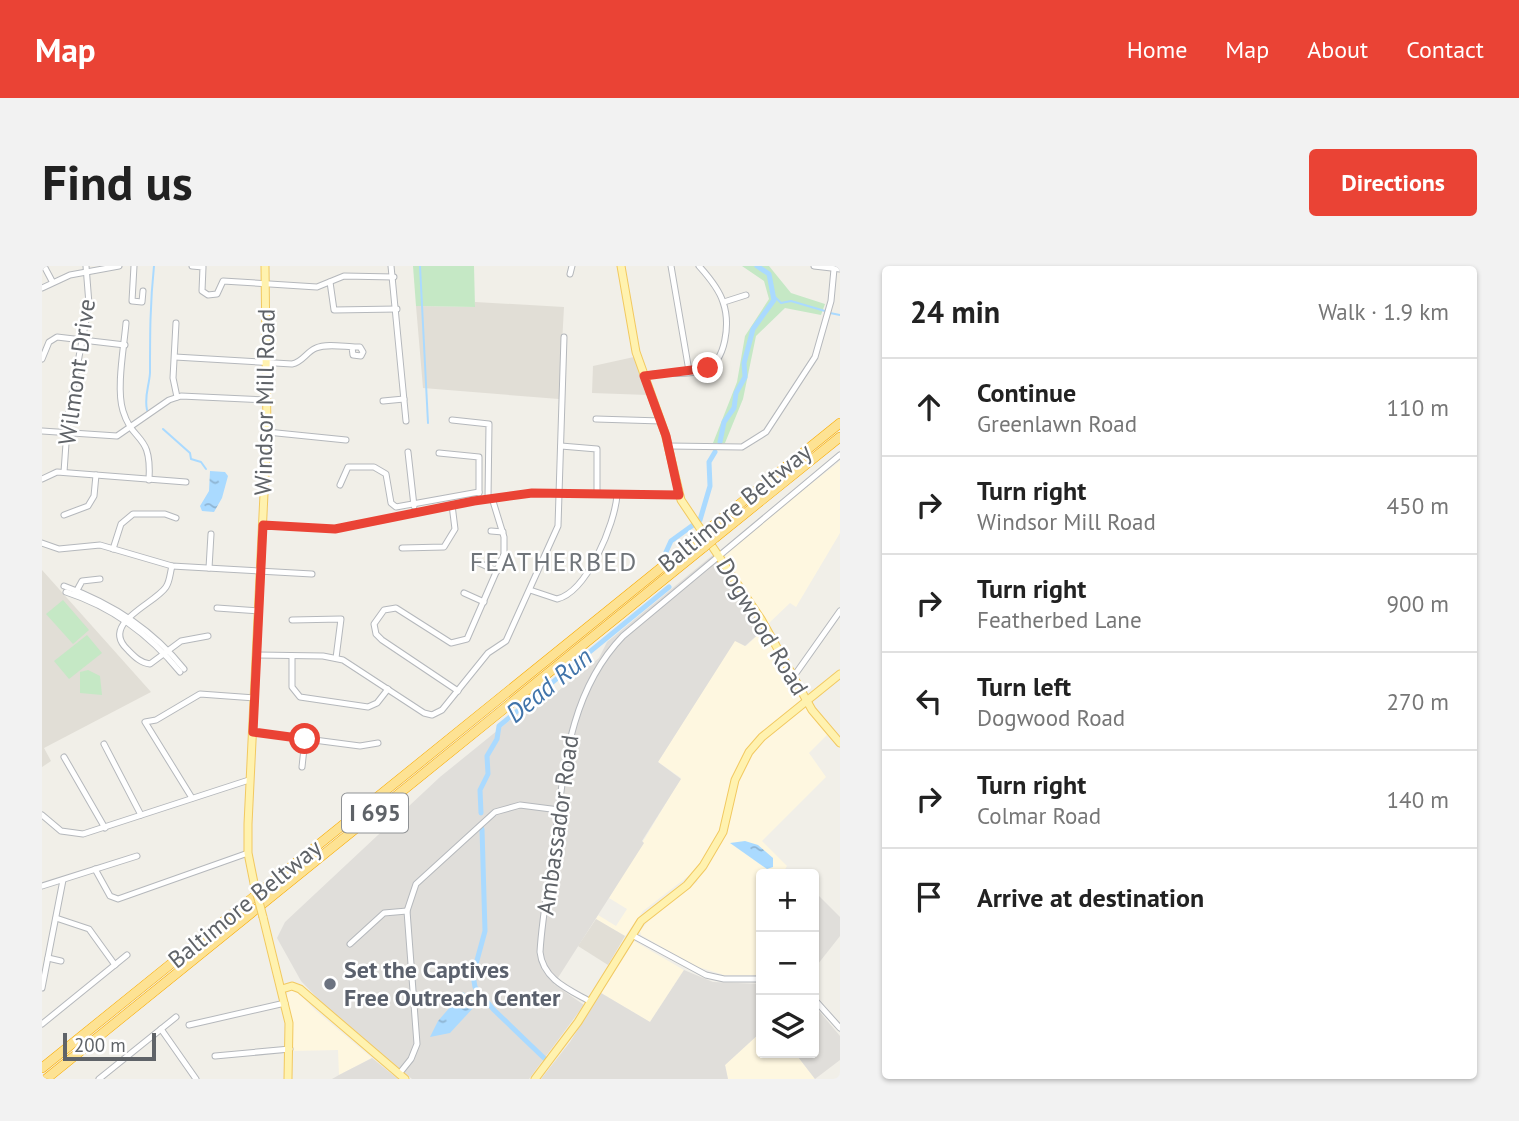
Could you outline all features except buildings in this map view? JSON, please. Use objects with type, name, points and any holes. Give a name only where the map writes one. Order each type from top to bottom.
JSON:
[{"type":"highway","name":"Baltimore Beltway","points":[[42,1068],[840,422]]},
{"type":"highway","name":"Baltimore Beltway","points":[[46,1079],[840,437]]},
{"type":"main road","name":"Windsor Mill Road","points":[[265,266],[267,432],[256,698],[249,780],[248,853],[291,1032],[288,1079]]},
{"type":"main road","name":"Dogwood Road","points":[[621,266],[636,352],[661,421],[679,495],[761,619],[808,702],[840,743]]},
{"type":"main road","points":[[535,1079],[591,1002],[632,935],[654,909],[692,880],[709,857],[723,832],[735,780],[749,752],[771,729],[840,674]]},
{"type":"main road","points":[[282,989],[292,986],[300,989],[402,1076]]},
{"type":"street","points":[[44,266],[52,281]]},
{"type":"street","points":[[42,288],[52,281],[87,269],[119,266]]},
{"type":"street","points":[[134,266],[132,301],[142,302],[143,291]]},
{"type":"street","points":[[192,266],[203,267],[202,291],[208,295],[217,294],[223,281],[317,287],[348,276],[394,277]]},
{"type":"street","points":[[391,266],[406,421]]},
{"type":"street","points":[[570,274],[572,266]]},
{"type":"street","points":[[671,266],[689,371]]},
{"type":"street","points":[[644,376],[704,370],[719,357],[725,331],[724,302],[699,266]]},
{"type":"street","points":[[668,446],[736,447],[759,439],[811,365],[828,312],[837,269],[814,266]]},
{"type":"street","name":"Wilmont Drive","points":[[64,472],[67,433],[89,304],[87,269]]},
{"type":"street","points":[[330,282],[334,310],[368,312],[397,309]]},
{"type":"street","points":[[724,302],[746,295]]},
{"type":"street","points":[[126,323],[122,406],[150,452],[149,480]]},
{"type":"street","points":[[176,323],[173,378],[177,397]]},
{"type":"street","points":[[258,655],[336,658],[432,715],[442,710],[488,653],[506,641],[558,526],[564,337]]},
{"type":"street","points":[[42,359],[47,346],[54,338],[124,345]]},
{"type":"street","points":[[175,357],[296,363],[316,348],[352,347]]},
{"type":"street","points":[[42,431],[117,436],[177,397],[267,400]]},
{"type":"street","points":[[383,401],[404,399]]},
{"type":"street","points":[[596,418],[661,421]]},
{"type":"street","points":[[452,420],[486,421],[489,424],[490,498],[503,532],[505,548],[498,571],[467,639],[459,643],[447,641],[396,608],[384,610],[374,624],[376,634],[382,640],[457,691]]},
{"type":"street","points":[[267,432],[346,440]]},
{"type":"street","points":[[561,446],[597,449],[597,494]]},
{"type":"street","points":[[408,452],[415,513]]},
{"type":"street","points":[[439,453],[479,457],[479,500]]},
{"type":"street","name":"Ambassador Road","points":[[591,1002],[554,979],[541,959],[572,724],[601,666],[624,636],[840,455]]},
{"type":"street","points":[[340,485],[348,467],[378,468],[387,478],[393,505],[397,508],[479,492]]},
{"type":"street","points":[[42,479],[54,472],[64,472],[186,482]]},
{"type":"street","points":[[64,514],[81,511],[91,503],[96,475]]},
{"type":"street","points":[[263,525],[335,529],[490,498],[560,493],[679,495]]},
{"type":"street","points":[[530,590],[557,599],[581,584],[614,517],[617,495]]},
{"type":"street","points":[[402,548],[438,549],[447,544],[456,525],[452,505]]},
{"type":"street","points":[[113,549],[121,524],[133,513],[165,514],[176,518]]},
{"type":"street","points":[[491,531],[503,532]]},
{"type":"street","points":[[209,568],[211,534]]},
{"type":"street","points":[[42,544],[59,549],[87,545],[113,549],[172,566],[262,569],[312,574]]},
{"type":"street","points":[[477,562],[498,571]]},
{"type":"street","points":[[172,566],[165,589],[120,629],[120,640],[140,661],[153,663],[181,641],[208,636]]},
{"type":"street","points":[[76,593],[85,580],[100,579]]},
{"type":"street","points":[[65,589],[128,620],[167,653],[182,671]]},
{"type":"street","points":[[464,593],[484,602]]},
{"type":"street","points":[[217,608],[259,611]]},
{"type":"street","points":[[794,676],[840,611]]},
{"type":"street","points":[[292,620],[341,619],[336,658]]},
{"type":"street","points":[[292,656],[292,687],[300,697],[368,707],[377,703],[388,689]]},
{"type":"street","points":[[192,798],[145,722],[156,720],[200,694],[256,698]]},
{"type":"street","points":[[253,732],[360,746],[378,743]]},
{"type":"street","points":[[302,766],[305,739]]},
{"type":"street","points":[[104,744],[141,815]]},
{"type":"street","points":[[64,757],[105,828]]},
{"type":"street","points":[[44,820],[61,831],[75,835],[105,828],[249,780]]},
{"type":"street","points":[[402,1076],[414,1054],[417,1037],[407,911],[412,891],[420,878],[488,816],[514,806],[559,810]]},
{"type":"street","points":[[95,869],[110,896],[118,899],[248,853]]},
{"type":"street","points":[[42,886],[137,856]]},
{"type":"street","points":[[42,988],[63,880]]},
{"type":"street","points":[[350,944],[384,913],[407,911]]},
{"type":"street","points":[[56,918],[89,929],[115,965]]},
{"type":"street","points":[[632,935],[706,975],[756,979]]},
{"type":"street","points":[[42,1023],[127,955]]},
{"type":"street","points":[[48,958],[61,961]]},
{"type":"street","points":[[189,1025],[285,1003]]},
{"type":"street","points":[[819,1005],[840,1028]]},
{"type":"street","points":[[99,1079],[176,1017]]},
{"type":"street","points":[[161,1029],[196,1079]]},
{"type":"street","points":[[215,1055],[290,1049]]},
{"type":"shaded area","points":[[475,302],[564,307],[559,399],[423,388],[416,306],[475,307]]},
{"type":"shaded area","points":[[634,357],[648,395],[592,393],[593,366]]},
{"type":"shaded area","points":[[840,461],[840,533],[796,607],[790,603],[768,624],[725,559],[726,551]]},
{"type":"shaded area","points":[[714,554],[763,630],[745,646],[735,641],[658,762],[681,779],[642,841],[644,843],[554,984],[584,1005],[529,1079],[412,1079],[328,1009],[301,981],[277,938],[285,922],[440,777],[550,688],[557,692],[599,658],[607,642]]},
{"type":"shaded area","points":[[42,570],[151,692],[44,748],[51,761],[42,767]]},
{"type":"shaded area","points":[[763,630],[801,699],[827,735],[809,753],[826,777],[762,841],[787,866],[785,869],[756,869],[756,975],[724,975],[695,966],[641,935],[640,931],[650,919],[698,881],[691,874],[643,911],[625,936],[596,919],[598,915],[616,926],[627,909],[609,898],[681,778],[658,762],[735,640],[746,646]]},
{"type":"shaded area","points":[[819,896],[840,917],[840,936],[819,963]]},
{"type":"shaded area","points":[[596,919],[625,936],[608,965],[578,946]]},
{"type":"shaded area","points":[[634,941],[684,970],[650,1022],[601,993]]},
{"type":"shaded area","points":[[684,970],[713,982],[756,984],[756,1037],[725,1065],[728,1079],[541,1079],[570,1042],[601,993],[650,1022]]},
{"type":"shaded area","points":[[295,989],[315,1010],[372,1058],[339,1075],[338,1050],[292,1051],[293,1030],[286,997],[288,992]]},
{"type":"shaded area","points":[[819,1011],[840,1036],[840,1060],[815,1079],[799,1058],[819,1058]]},
{"type":"shaded area","points":[[756,1037],[756,1058],[799,1058],[815,1079],[728,1079],[725,1065]]},
{"type":"shaded area","points":[[372,1058],[398,1079],[332,1079],[339,1075]]},
{"type":"green space","points":[[413,266],[474,266],[475,307],[416,306]]},
{"type":"green space","points":[[742,266],[769,266],[791,293],[825,304],[821,315],[785,308],[756,336],[743,399],[725,443],[713,443],[737,382],[745,336],[769,299],[764,281]]},
{"type":"green space","points":[[63,600],[89,630],[73,644],[46,614]]},
{"type":"green space","points":[[87,635],[102,653],[69,679],[54,661]]},
{"type":"green space","points":[[88,670],[100,676],[102,695],[80,693],[80,672]]},
{"type":"water","points":[[210,471],[225,472],[228,476],[222,498],[214,512],[202,511],[200,506],[209,491]]},
{"type":"water","points":[[745,841],[758,845],[773,858],[773,867],[767,869],[730,843]]},
{"type":"water","points":[[463,992],[474,1002],[474,1007],[450,1033],[430,1037],[438,1021]]},
{"type":"waterway","points":[[147,410],[154,266]]},
{"type":"waterway","points":[[420,266],[428,423]]},
{"type":"waterway","name":"Dead Run","points":[[720,442],[724,422],[734,408],[736,393],[745,377],[744,363],[753,329],[774,300],[769,274],[757,266]]},
{"type":"waterway","points":[[773,295],[781,303],[791,301],[825,311]]},
{"type":"waterway","points":[[830,313],[840,315]]},
{"type":"waterway","points":[[163,429],[190,453],[191,459],[201,462],[206,469]]},
{"type":"waterway","name":"Dead Run","points":[[666,552],[671,541],[700,520],[710,486],[709,462],[715,452]]},
{"type":"waterway","name":"Dead Run","points":[[481,813],[480,790],[488,774],[487,756],[497,739],[499,726],[669,587]]},
{"type":"waterway","name":"Dead Run","points":[[482,829],[485,931],[473,975],[475,987],[493,1009],[544,1058]]},
{"type":"place","name":"Set the Captives Free Outreach Center","points":[[330,984]]},
{"type":"district","name":"FEATHERBED","points":[[554,562]]},
{"type":"route","points":[[305,739],[253,732],[263,525],[335,529],[474,501],[532,493],[679,495],[666,436],[644,376],[708,368]]}]
